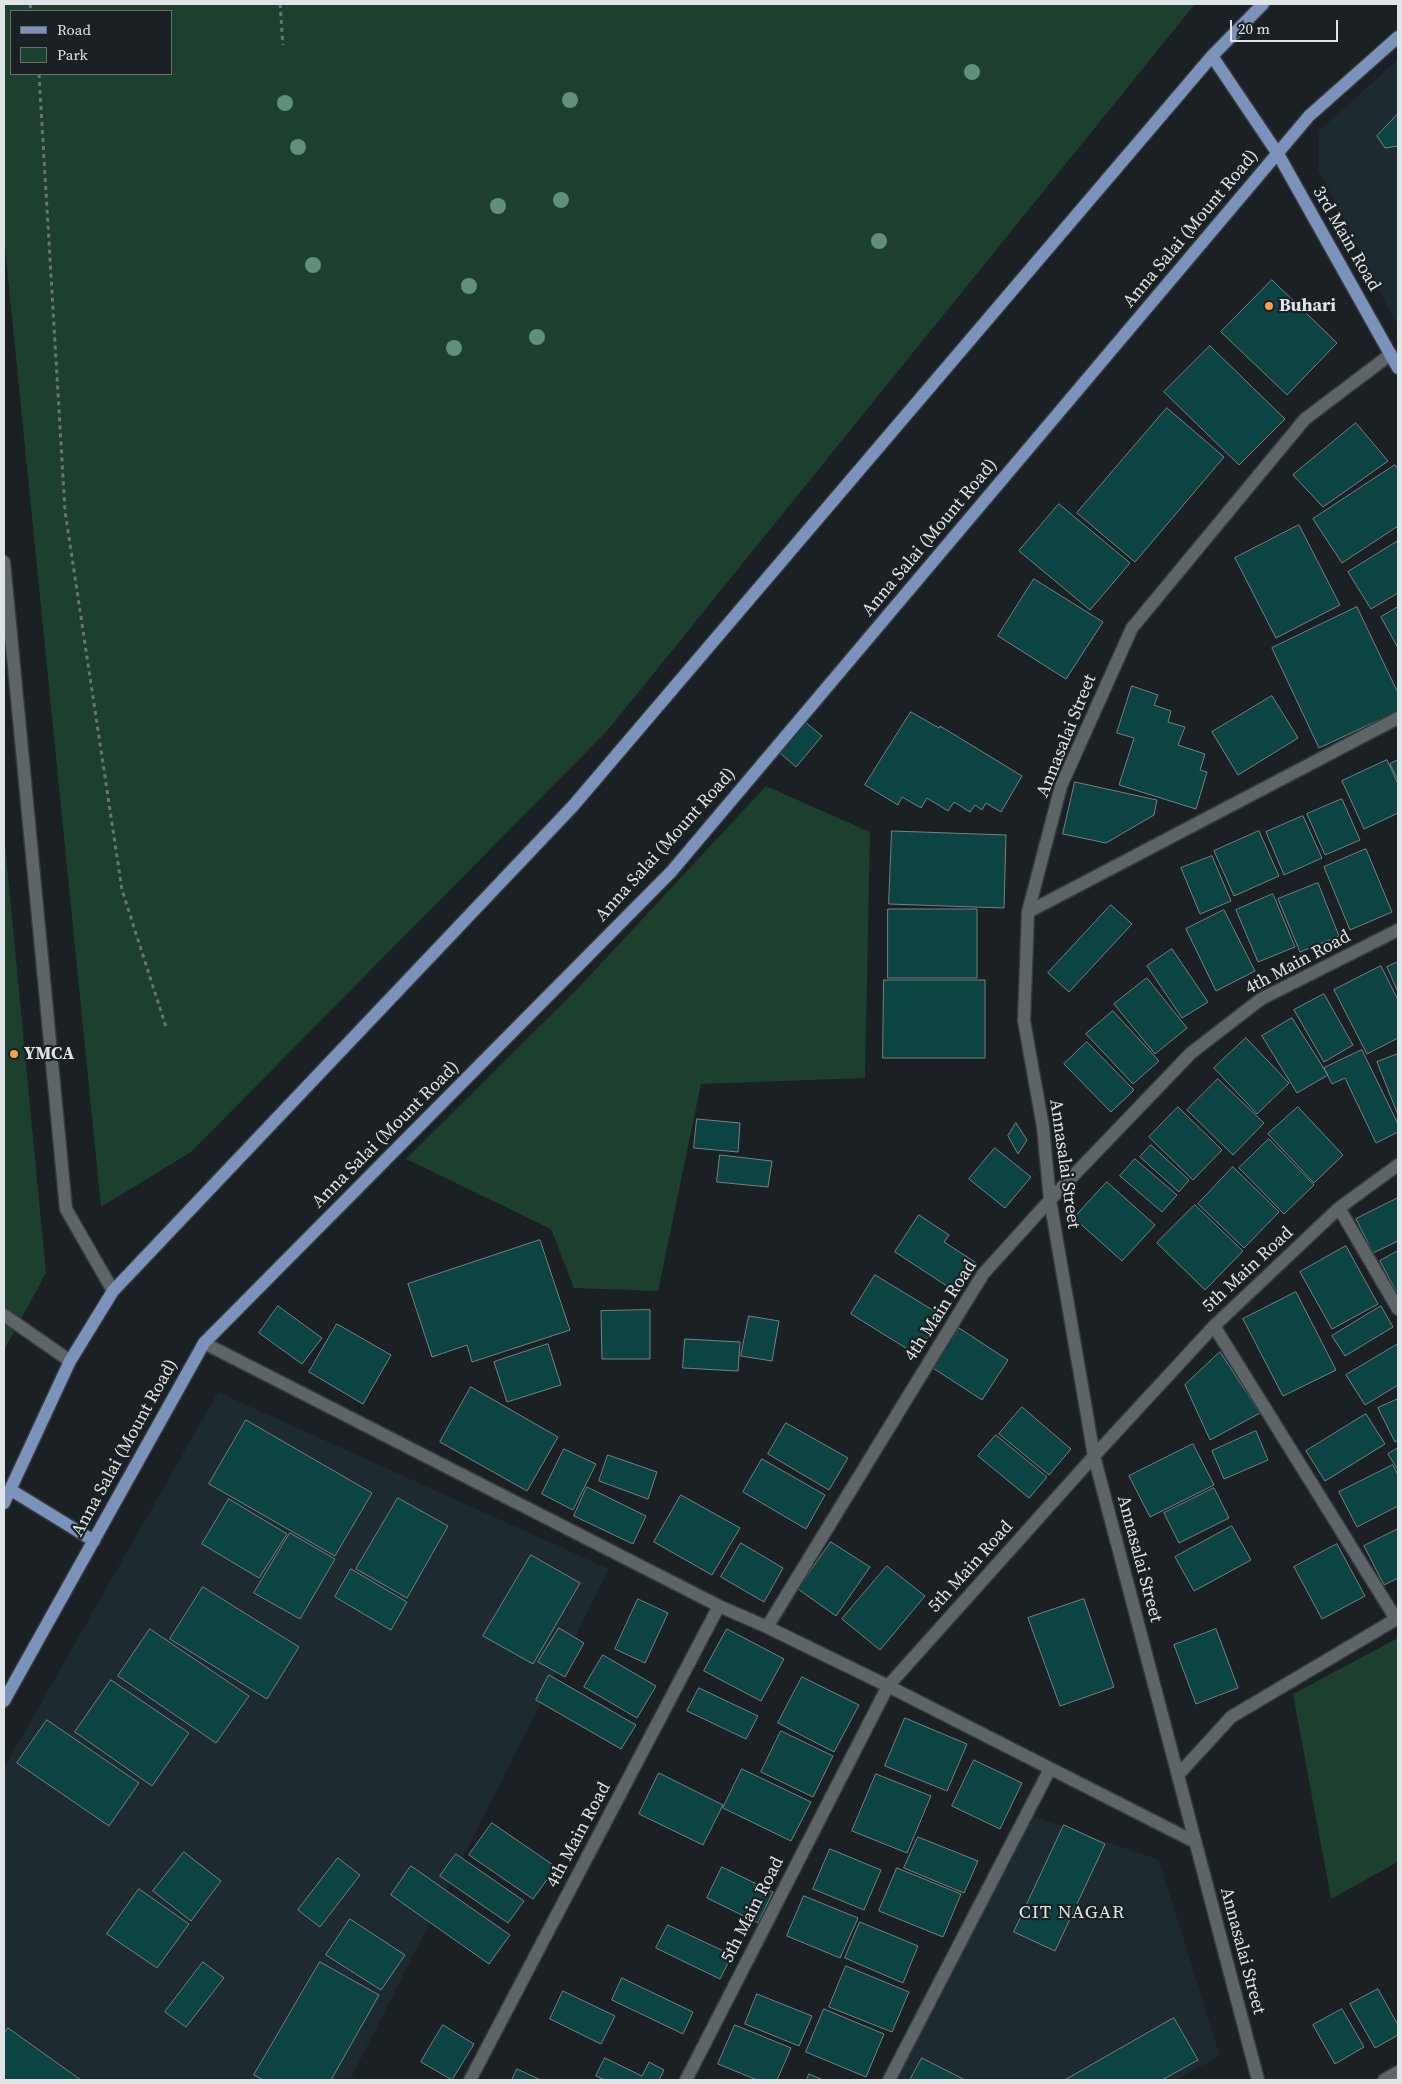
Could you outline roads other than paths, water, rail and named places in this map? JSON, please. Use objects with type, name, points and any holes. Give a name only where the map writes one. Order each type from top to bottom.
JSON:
[{"type":"main road","points":[[4,1503],[70,1361],[113,1291],[573,806],[1212,56],[1262,4]]},
{"type":"main road","name":"Anna Salai (Mount Road)","points":[[4,1702],[204,1343],[671,872],[1310,116],[1398,37]]},
{"type":"main road","name":"3rd Main Road","points":[[1212,56],[1278,154],[1398,368]]},
{"type":"main road","points":[[11,1490],[94,1541]]},
{"type":"street","name":"Annasalai Street","points":[[1258,2080],[1094,1456],[1050,1200],[1043,1127],[1024,1021],[1028,912],[1061,786],[1132,628],[1305,419],[1391,354]]},
{"type":"street","points":[[4,562],[66,1209],[113,1291]]},
{"type":"street","points":[[1028,912],[1398,718]]},
{"type":"street","name":"4th Main Road","points":[[767,1627],[983,1274],[1050,1200],[1192,1053],[1262,999],[1398,930]]},
{"type":"street","name":"5th Main Road","points":[[686,2080],[888,1686],[1094,1456],[1214,1326],[1339,1208],[1398,1165]]},
{"type":"street","points":[[1339,1208],[1398,1309]]},
{"type":"street","points":[[4,1315],[70,1361]]},
{"type":"street","points":[[1178,1775],[1232,1717],[1397,1619],[1214,1326]]},
{"type":"street","points":[[204,1343],[719,1606],[767,1627],[888,1686],[1195,1842]]},
{"type":"street","name":"4th Main Road","points":[[470,2080],[719,1606]]},
{"type":"street","points":[[889,2080],[1050,1769]]},
{"type":"street","points":[[1384,2080],[1398,2072]]},
{"type":"place","name":"Buhari","points":[[1269,306]]},
{"type":"place","name":"YMCA","points":[[14,1054]]},
{"type":"district","name":"CIT NAGAR","points":[[1072,1913]]}]
